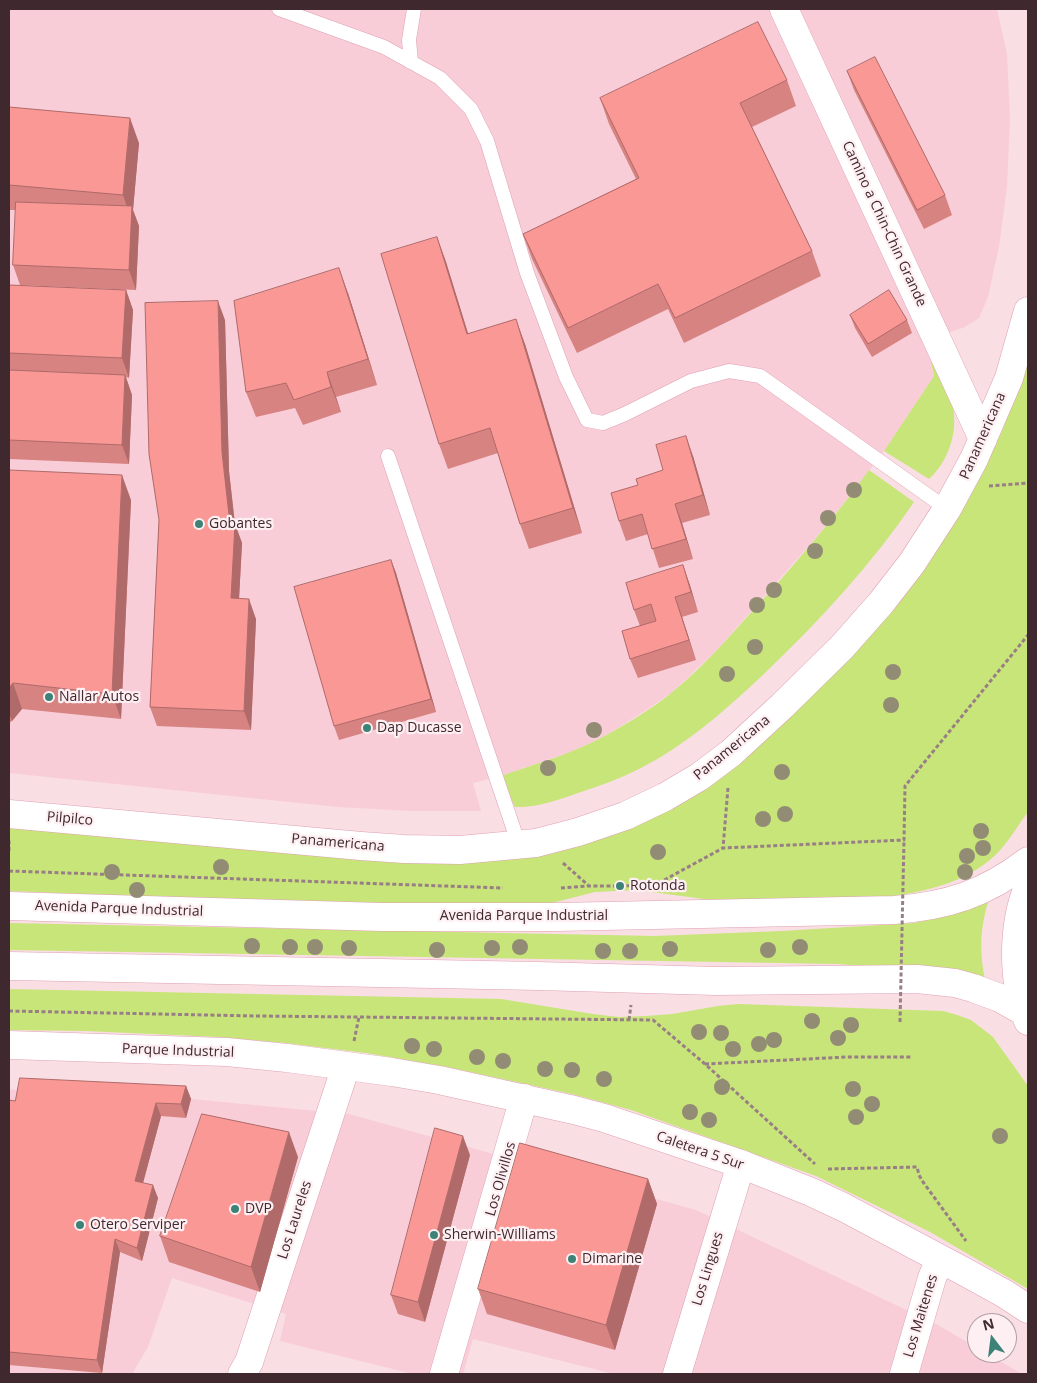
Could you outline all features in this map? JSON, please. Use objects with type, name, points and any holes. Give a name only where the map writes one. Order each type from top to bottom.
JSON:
[{"type":"main road","name":"Camino a Chin-Chin Grande","points":[[784,9],[983,439]]},
{"type":"main road","name":"Panamericana","points":[[130,825],[404,849],[460,850],[536,843],[578,832],[625,816],[666,797],[731,753],[782,706],[863,625],[903,576],[947,509],[983,439],[1009,378],[1028,310]]},
{"type":"main road","name":"Pilpilco","points":[[9,814],[130,825]]},
{"type":"main road","name":"Avenida Parque Industrial","points":[[9,906],[382,917],[557,918],[894,910],[942,904],[966,897],[989,887],[1028,861]]},
{"type":"main road","points":[[1026,1017],[1018,982],[1016,951],[1019,920],[1028,887]]},
{"type":"main road","points":[[9,966],[716,981],[917,979],[955,983],[973,988],[1000,998],[1026,1017]]},
{"type":"main road","name":"Parque Industrial","points":[[9,1045],[227,1052],[287,1058],[350,1055]]},
{"type":"main road","name":"Caletera 5 Sur","points":[[350,1055],[439,1080],[524,1098],[604,1118],[740,1164],[811,1192],[843,1207],[986,1283],[1028,1309]]},
{"type":"main road","name":"Los Laureles","points":[[242,1374],[249,1362],[350,1055]]},
{"type":"main road","name":"Los Olivillos","points":[[444,1374],[524,1098]]},
{"type":"main road","name":"Los Lingues","points":[[677,1374],[740,1164]]},
{"type":"main road","name":"Los Maitenes","points":[[904,1374],[932,1278],[940,1259]]},
{"type":"lane","points":[[279,9],[384,47],[440,78],[471,109],[487,141],[527,273],[566,377],[587,420],[603,423],[691,381],[729,371],[760,376],[947,509]]},
{"type":"lane","points":[[411,62],[409,40],[414,9]]},
{"type":"lane","points":[[388,456],[519,845]]},
{"type":"path","points":[[983,486],[1028,483]]},
{"type":"path","points":[[900,1022],[905,786],[1028,634]]},
{"type":"path","points":[[722,848],[728,787]]},
{"type":"path","points":[[555,889],[588,886],[655,885],[722,848],[904,840]]},
{"type":"path","points":[[9,872],[508,888]]},
{"type":"path","points":[[617,916],[620,886]]},
{"type":"path","points":[[9,1011],[247,1016],[653,1020],[705,1064],[821,1170],[917,1167],[923,1182],[968,1243]]},
{"type":"path","points":[[350,1055],[359,1017]]},
{"type":"path","points":[[705,1064],[847,1057],[911,1057]]},
{"type":"shaded area","points":[[9,9],[770,9],[933,356],[930,357],[934,376],[884,451],[856,488],[814,540],[716,651],[671,693],[603,737],[576,750],[501,776],[473,783],[481,811],[410,811],[338,807],[9,773]]},
{"type":"shaded area","points":[[795,9],[997,9],[1007,54],[1010,118],[1007,187],[999,247],[988,297],[979,318],[965,327],[943,335]]},
{"type":"shaded area","points":[[9,1089],[191,1099],[349,1114],[696,1210],[938,1325],[967,1342],[967,1363],[1003,1363],[1022,1374],[614,1374],[473,1339],[463,1374],[413,1374],[280,1341],[286,1314],[172,1278],[148,1347],[132,1374],[9,1374]]},
{"type":"green space","points":[[1028,349],[1028,812],[995,856],[967,875],[936,887],[887,897],[711,900],[637,890],[595,892],[540,906],[295,903],[9,891],[9,827],[418,861],[708,783],[983,471],[1003,429]]},
{"type":"green space","points":[[930,357],[949,394],[953,407],[954,427],[953,437],[946,456],[929,479],[884,451],[934,376]]},
{"type":"green space","points":[[869,470],[914,502],[881,547],[845,590],[767,671],[692,736],[641,768],[602,785],[555,801],[539,805],[515,807],[501,776],[591,743],[638,717],[670,694],[708,659],[779,581],[832,519]]},
{"type":"green space","points":[[989,898],[981,939],[985,980],[889,968],[838,964],[9,950],[9,923],[654,936],[914,923],[940,917]]},
{"type":"green space","points":[[9,989],[501,999],[619,1017],[672,1014],[738,1004],[943,1011],[957,1015],[971,1020],[993,1037],[1028,1086],[1028,1289],[930,1232],[816,1176],[631,1110],[572,1094],[447,1067],[366,1053],[218,1037],[85,1031],[9,1030]]},
{"type":"building","points":[[758,22],[787,80],[740,103],[812,251],[675,318],[658,284],[568,328],[523,234],[639,178],[600,98]]},
{"type":"building","points":[[875,57],[945,195],[917,210],[847,71]]},
{"type":"building","points":[[9,107],[130,118],[123,195],[9,185]]},
{"type":"building","points":[[16,202],[132,206],[129,270],[13,265]]},
{"type":"building","points":[[437,237],[467,334],[516,319],[573,508],[520,524],[490,428],[439,444],[381,254]]},
{"type":"building","points":[[339,268],[368,359],[327,372],[331,387],[294,400],[286,383],[246,392],[234,301]]},
{"type":"building","points":[[9,285],[126,290],[122,358],[9,353]]},
{"type":"building","points":[[889,290],[907,320],[868,344],[850,315]]},
{"type":"building","points":[[218,301],[222,452],[230,524],[235,524],[231,598],[249,599],[244,711],[150,707],[159,520],[149,454],[145,303]]},
{"type":"building","points":[[9,370],[125,375],[122,445],[9,440]]},
{"type":"building","points":[[686,436],[703,495],[675,504],[686,539],[652,549],[642,514],[619,521],[611,493],[638,485],[636,479],[663,470],[656,445]]},
{"type":"building","points":[[9,470],[122,475],[112,694],[13,683],[9,688]]},
{"type":"building","points":[[391,560],[431,699],[334,726],[294,587]]},
{"type":"building","points":[[683,565],[691,592],[675,597],[689,640],[630,659],[622,631],[656,621],[651,604],[634,610],[626,583]]},
{"type":"building","name":"Otero Serviper","points":[[20,1078],[186,1086],[181,1104],[156,1103],[135,1181],[153,1185],[137,1248],[115,1239],[97,1360],[9,1352],[9,1100],[15,1101]]},
{"type":"building","name":"DVP","points":[[202,1114],[289,1132],[251,1267],[160,1236]]},
{"type":"building","points":[[435,1128],[463,1136],[418,1302],[391,1295]]},
{"type":"building","name":"Dimarine","points":[[520,1143],[648,1179],[606,1325],[478,1289]]},
{"type":"place","name":"Gobantes","points":[[199,524]]},
{"type":"place","name":"Nallar Autos","points":[[49,697]]},
{"type":"place","name":"Dap Ducasse","points":[[367,728]]},
{"type":"place","name":"Rotonda","points":[[620,886]]},
{"type":"place","name":"DVP","points":[[235,1209]]},
{"type":"place","name":"Otero Serviper","points":[[80,1225]]},
{"type":"place","name":"Sherwin-Williams","points":[[434,1235]]},
{"type":"place","name":"Dimarine","points":[[572,1259]]}]
